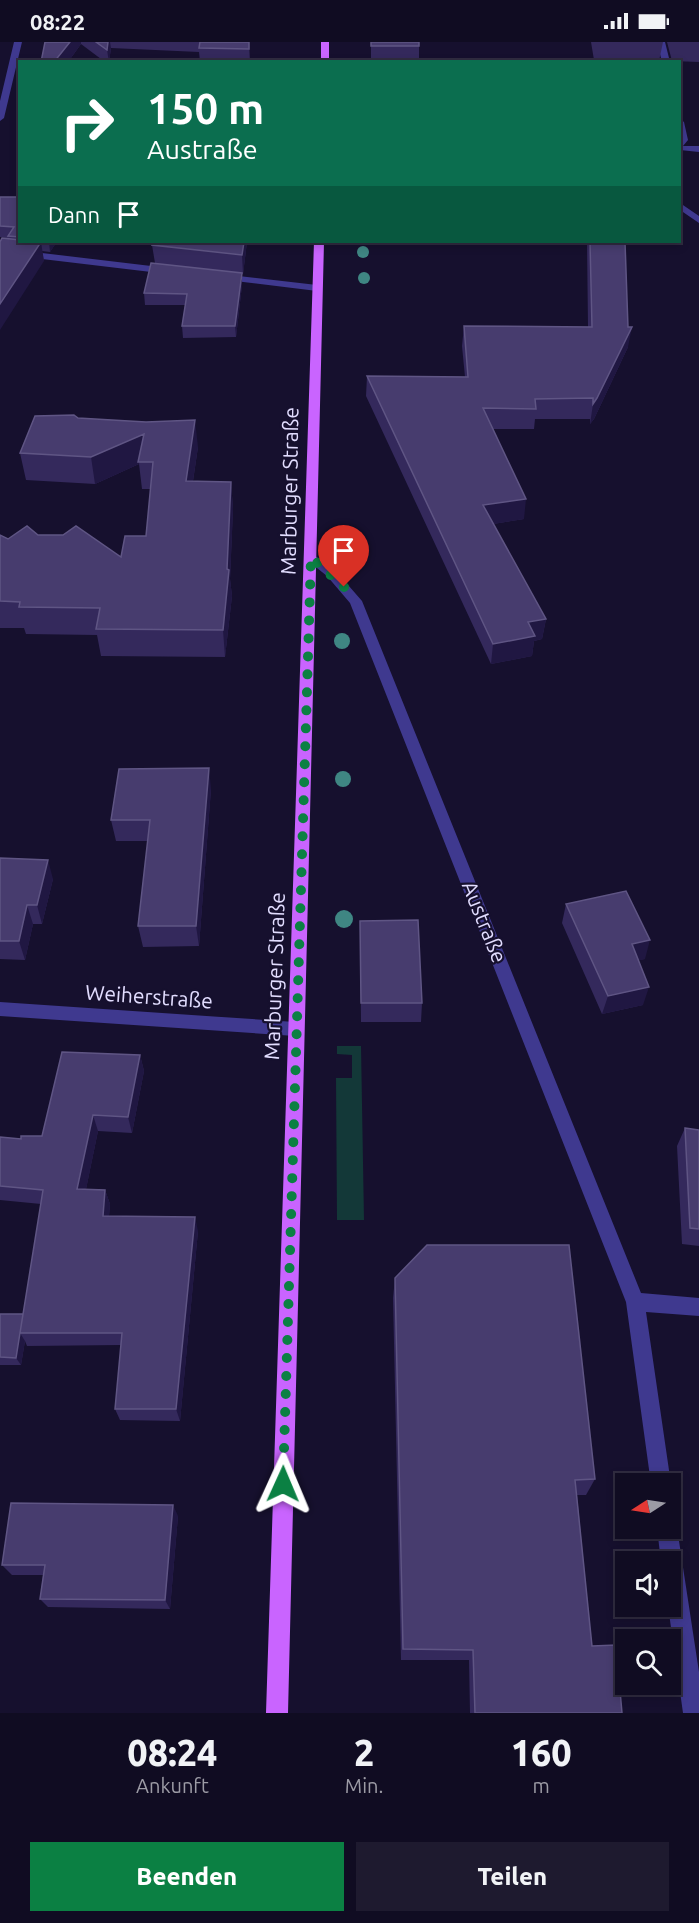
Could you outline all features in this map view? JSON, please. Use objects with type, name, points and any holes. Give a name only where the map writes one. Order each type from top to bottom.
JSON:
[{"type":"main road","points":[[325,42],[325,60]]},
{"type":"main road","name":"Marburger Straße","points":[[277,1713],[319,243]]},
{"type":"street","points":[[0,118],[18,42]]},
{"type":"street","points":[[661,42],[666,60]]},
{"type":"street","points":[[681,126],[684,140],[681,144]]},
{"type":"street","points":[[681,146],[699,149]]},
{"type":"street","points":[[681,207],[699,220]]},
{"type":"street","points":[[0,251],[176,272]]},
{"type":"street","points":[[211,276],[316,288]]},
{"type":"street","name":"Austraße","points":[[311,557],[331,573],[356,601],[635,1302],[659,1473]]},
{"type":"street","name":"Weiherstraße","points":[[0,1010],[295,1029]]},
{"type":"street","points":[[635,1302],[699,1307]]},
{"type":"street","points":[[670,1539],[694,1713]]},
{"type":"green space","points":[[337,1046],[361,1046],[364,1220],[337,1220],[336,1078],[352,1078],[352,1055],[337,1054]]},
{"type":"building","points":[[45,42],[70,42],[56,60],[41,60]]},
{"type":"building","points":[[96,42],[108,42],[107,50]]},
{"type":"building","points":[[200,42],[249,42],[249,49],[199,48]]},
{"type":"building","points":[[371,42],[419,42],[419,46],[371,46]]},
{"type":"building","points":[[0,197],[18,197],[18,237],[8,236],[14,227],[0,226]]},
{"type":"building","points":[[2,238],[18,240],[18,243],[40,243],[0,304],[0,242]]},
{"type":"building","points":[[153,243],[244,243],[242,255],[152,245]]},
{"type":"building","points":[[590,243],[625,243],[628,327],[632,327],[593,404],[593,398],[535,399],[536,409],[483,408],[526,499],[483,505],[546,619],[528,622],[535,636],[493,644],[367,376],[468,377],[464,326],[592,327]]},
{"type":"building","points":[[151,263],[242,273],[235,326],[182,326],[187,294],[144,293]]},
{"type":"building","points":[[74,415],[78,418],[146,422],[195,420],[186,481],[231,482],[227,569],[229,570],[223,630],[96,629],[100,608],[19,607],[20,602],[0,601],[0,535],[8,539],[27,526],[38,535],[63,535],[76,526],[121,557],[125,536],[146,536],[153,462],[138,462],[144,434],[91,457],[20,453],[35,416]]},
{"type":"building","points":[[209,768],[196,926],[138,926],[150,820],[111,820],[119,769]]},
{"type":"building","points":[[0,858],[48,860],[37,905],[27,905],[19,941],[0,941]]},
{"type":"building","points":[[626,891],[650,940],[632,944],[649,987],[608,996],[566,904]]},
{"type":"building","points":[[418,920],[422,1003],[361,1003],[360,921]]},
{"type":"building","points":[[62,1052],[140,1055],[128,1117],[93,1115],[77,1189],[105,1190],[103,1216],[195,1217],[176,1409],[115,1409],[122,1333],[20,1333],[43,1190],[0,1186],[0,1137],[21,1139],[21,1136],[42,1136]]},
{"type":"building","points":[[685,1128],[699,1130],[699,1229],[690,1228]]},
{"type":"building","points":[[427,1245],[569,1245],[595,1479],[575,1480],[592,1646],[615,1645],[615,1695],[620,1695],[622,1713],[475,1713],[473,1650],[403,1649],[395,1278]]},
{"type":"building","points":[[0,1314],[23,1314],[16,1358],[0,1357]]},
{"type":"building","points":[[11,1503],[173,1505],[165,1600],[40,1599],[45,1565],[2,1565]]},
{"type":"route","points":[[283,1484],[311,557],[344,587]]}]
